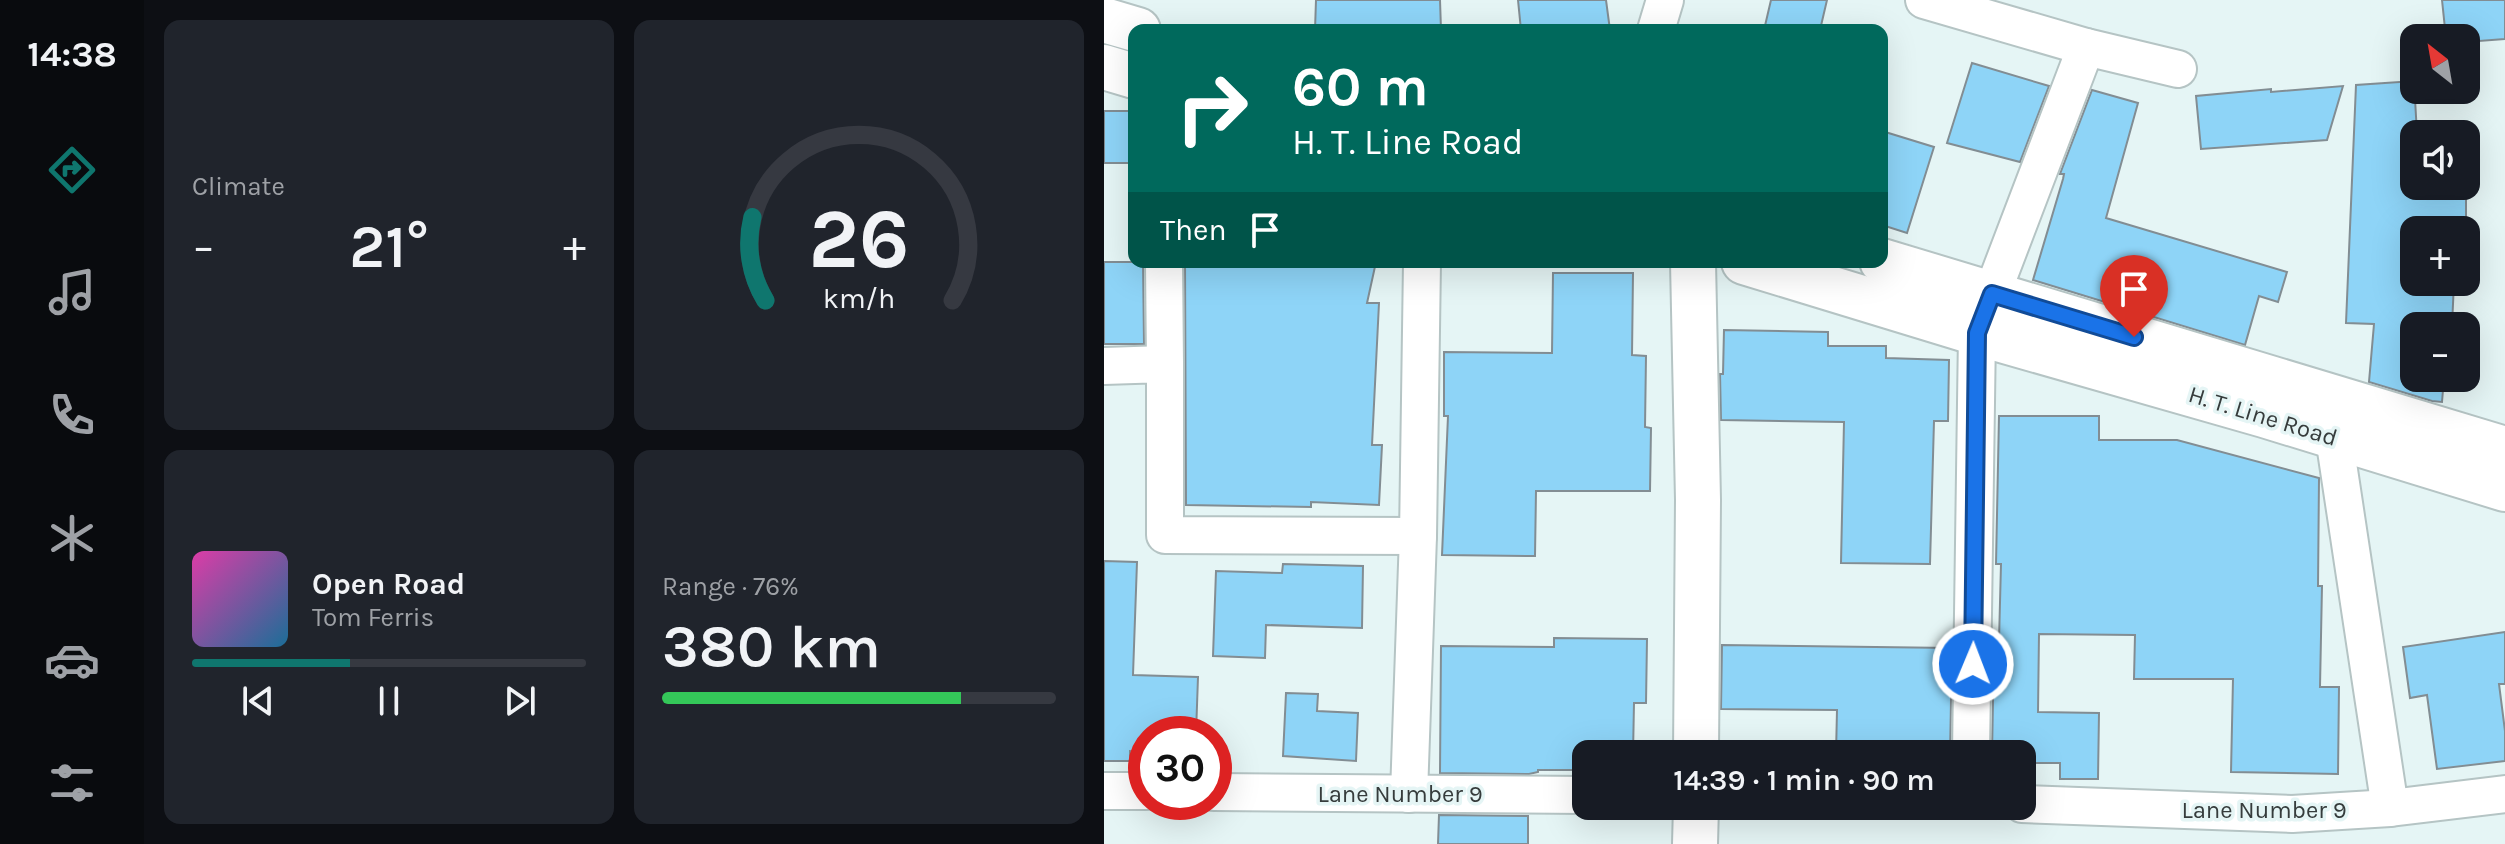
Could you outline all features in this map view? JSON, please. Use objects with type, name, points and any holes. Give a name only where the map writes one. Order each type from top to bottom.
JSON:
[{"type":"street","points":[[1658,24],[1665,0]]},
{"type":"street","points":[[1924,0],[2086,47],[2178,69]]},
{"type":"street","points":[[1116,71],[1123,19]]},
{"type":"street","points":[[1971,740],[1985,314],[2086,47]]},
{"type":"street","name":"H. T. Line Road","points":[[1888,264],[1985,314]]},
{"type":"street","points":[[1164,268],[1165,535],[1418,536]]},
{"type":"street","points":[[1409,794],[1418,536],[1422,268]]},
{"type":"street","points":[[1693,268],[1698,500],[1696,740]]},
{"type":"street","name":"H. T. Line Road","points":[[1772,268],[1985,314],[2333,417],[2505,449]]},
{"type":"street","points":[[1104,366],[1165,364]]},
{"type":"street","points":[[2333,417],[2390,808]]},
{"type":"street","name":"H. T. Line Road","points":[[2333,417],[2505,489]]},
{"type":"street","points":[[1107,790],[1128,791]]},
{"type":"street","name":"Lane Number 9","points":[[1232,792],[1572,795]]},
{"type":"street","name":"Lane Number 9","points":[[2036,805],[2292,814],[2390,808],[2505,794]]},
{"type":"street","points":[[1695,844],[1696,820]]},
{"type":"building","points":[[1316,0],[1440,0],[1441,24],[1315,24]]},
{"type":"building","points":[[1518,0],[1606,0],[1609,24],[1520,24]]},
{"type":"building","points":[[1771,0],[1827,0],[1821,24],[1765,24]]},
{"type":"building","points":[[2442,0],[2505,0],[2505,39],[2480,41],[2480,24],[2445,24]]},
{"type":"building","points":[[1972,63],[2049,86],[2020,162],[1947,143]]},
{"type":"building","points":[[2400,82],[2400,104],[2415,104],[2416,120],[2400,120],[2400,200],[2466,200],[2466,216],[2400,216],[2400,296],[2453,296],[2453,312],[2400,312],[2400,391],[2369,382],[2374,324],[2346,323],[2356,85]]},
{"type":"building","points":[[2343,86],[2327,140],[2201,149],[2196,96]]},
{"type":"building","points":[[2092,90],[2138,103],[2106,218],[2287,272],[2278,302],[2259,296],[2245,345],[2033,280],[2063,179],[2064,174],[2060,174]]},
{"type":"building","points":[[1104,111],[1128,111],[1128,163],[1104,163]]},
{"type":"building","points":[[1888,133],[1934,147],[1907,233],[1888,227]]},
{"type":"building","points":[[1104,262],[1128,262],[1128,268],[1143,268],[1144,344],[1104,344]]},
{"type":"building","points":[[1185,268],[1375,268],[1367,303],[1379,303],[1372,445],[1382,445],[1379,505],[1311,502],[1311,507],[1186,505]]},
{"type":"building","points":[[1553,273],[1633,273],[1632,355],[1646,356],[1645,427],[1651,428],[1650,491],[1536,491],[1535,556],[1442,555],[1448,416],[1444,416],[1444,352],[1552,353]]},
{"type":"building","points":[[1724,330],[1828,332],[1828,346],[1886,346],[1886,358],[1949,360],[1948,421],[1934,421],[1930,564],[1841,563],[1844,422],[1721,420],[1720,374],[1723,374]]},
{"type":"building","points":[[2402,392],[2443,392],[2442,402]]},
{"type":"building","points":[[1999,416],[2099,416],[2099,440],[2177,440],[2319,478],[2318,586],[2322,586],[2320,687],[2339,687],[2338,774],[2231,772],[2233,679],[2134,679],[2135,635],[2039,634],[2038,712],[2099,713],[2098,779],[2060,779],[2060,763],[2036,763],[2036,740],[1992,740],[1994,641],[1999,641],[2001,564],[1996,564]]},
{"type":"building","points":[[1104,561],[1137,562],[1133,675],[1198,677],[1197,716],[1128,716],[1128,761],[1104,761]]},
{"type":"building","points":[[1283,564],[1363,566],[1362,628],[1266,625],[1265,658],[1213,656],[1216,571],[1282,573]]},
{"type":"building","points":[[2505,632],[2505,684],[2499,684],[2505,761],[2437,769],[2427,695],[2410,698],[2403,647]]},
{"type":"building","points":[[1554,638],[1647,639],[1646,703],[1634,703],[1633,740],[1572,740],[1572,770],[1538,770],[1529,774],[1440,773],[1441,646],[1554,647]]},
{"type":"building","points":[[1722,645],[1952,648],[1950,740],[1836,740],[1837,710],[1721,709]]},
{"type":"building","points":[[1286,693],[1318,694],[1317,711],[1358,713],[1356,761],[1283,756]]},
{"type":"building","points":[[1439,815],[1528,816],[1528,844],[1438,844]]},
{"type":"route","points":[[1973,664],[1977,333],[1992,294],[2134,337]]}]
